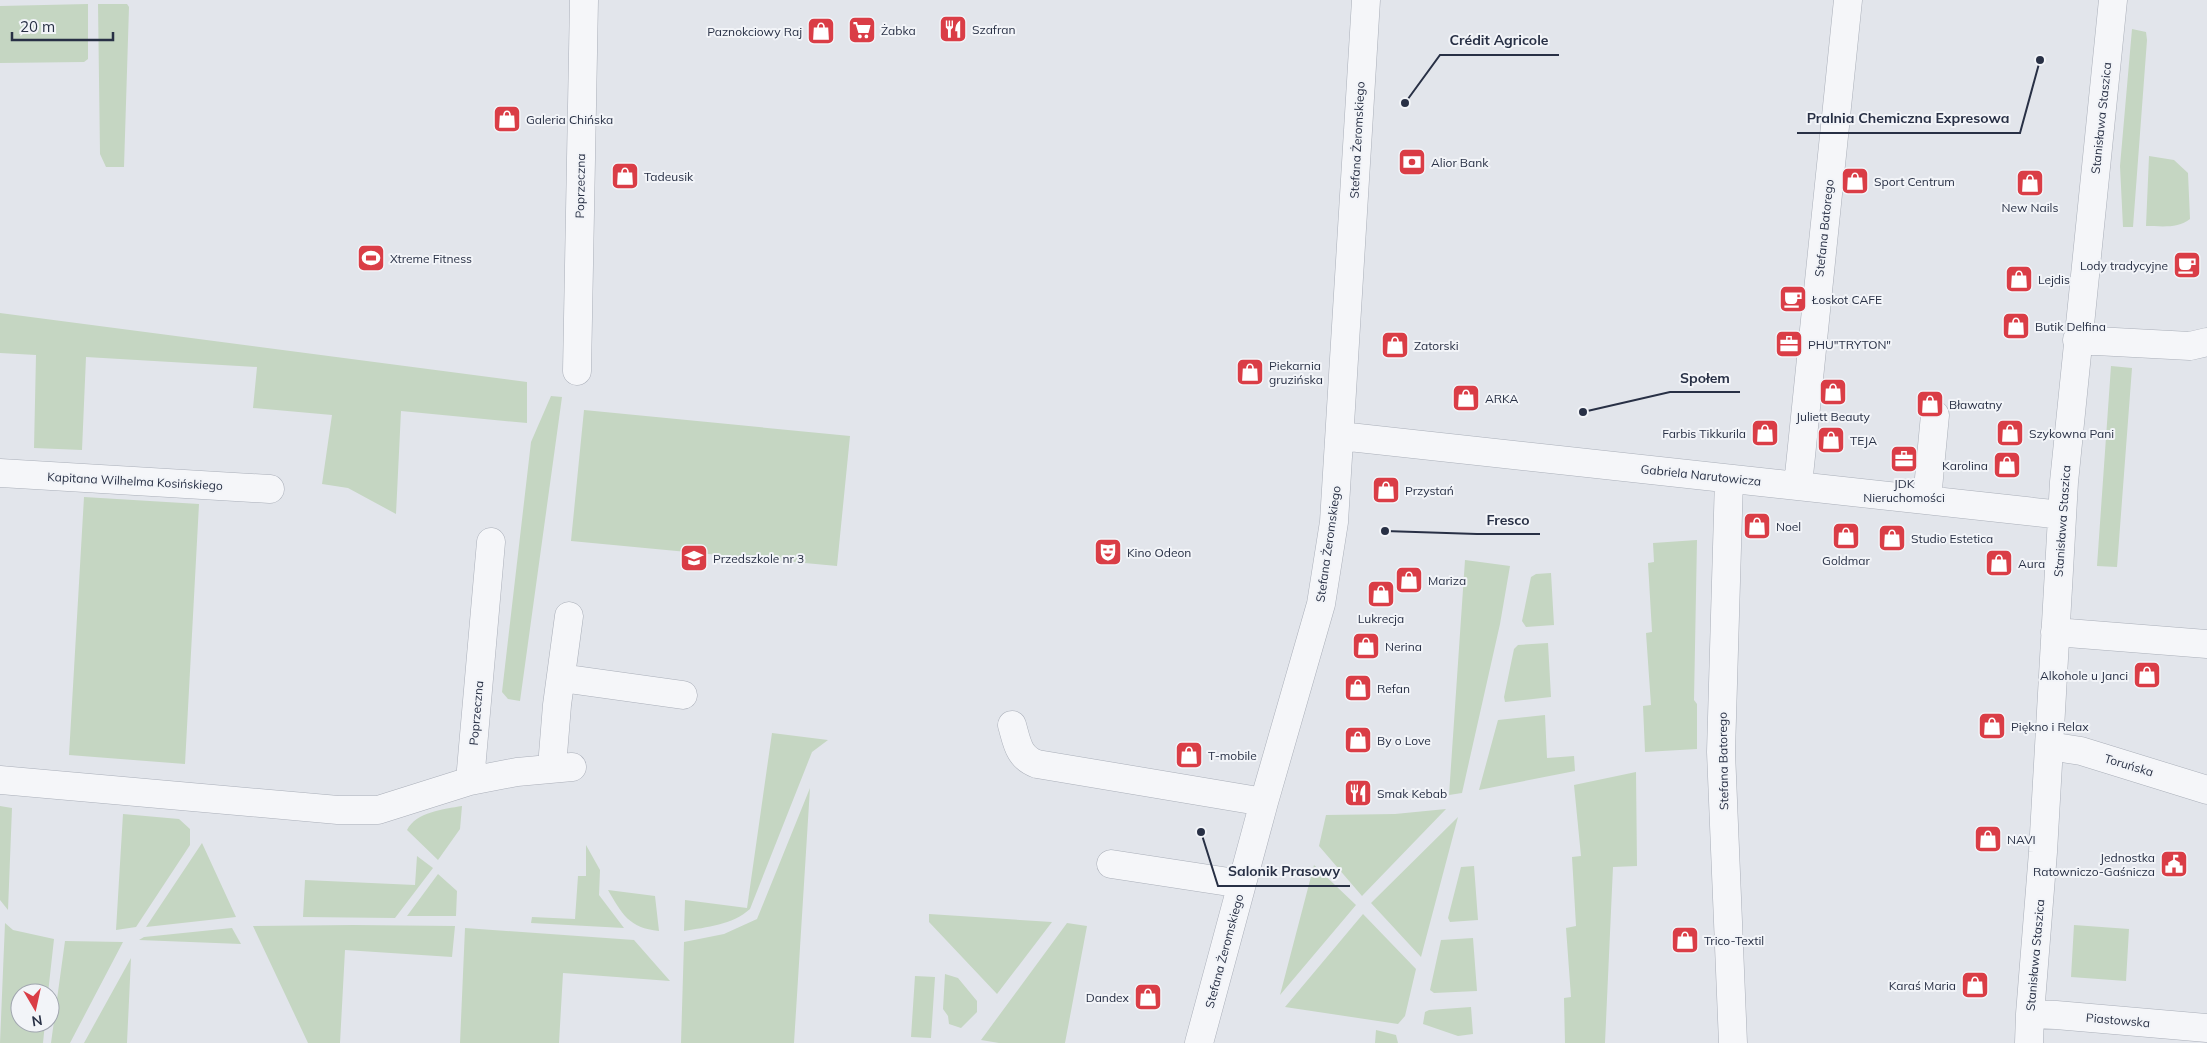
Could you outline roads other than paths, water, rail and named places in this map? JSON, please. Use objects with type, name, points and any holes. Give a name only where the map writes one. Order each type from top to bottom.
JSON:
[{"type":"street","name":"Poprzeczna","points":[[577,371],[584,0]]},
{"type":"street","name":"Stefana Żeromskiego","points":[[1199,1043],[1264,802],[1321,604],[1334,522],[1366,0]]},
{"type":"street","name":"Stefana Batorego","points":[[1798,485],[1848,0]]},
{"type":"street","name":"Stanisława Staszica","points":[[2029,1043],[2043,852],[2062,515],[2077,340],[2113,0]]},
{"type":"street","points":[[2077,340],[2190,346],[2207,342]]},
{"type":"street","points":[[1927,499],[1935,415]]},
{"type":"street","name":"Gabriela Narutowicza","points":[[1340,436],[2062,515]]},
{"type":"street","name":"Kapitana Wilhelma Kosińskiego","points":[[0,474],[270,488]]},
{"type":"street","name":"Stefana Batorego","points":[[1729,478],[1721,752],[1733,1043]]},
{"type":"street","name":"Poprzeczna","points":[[470,781],[491,542]]},
{"type":"street","points":[[0,780],[338,810],[378,810],[470,781],[562,767],[560,678],[568,616]]},
{"type":"street","points":[[2055,632],[2207,644]]},
{"type":"street","points":[[560,678],[683,695]]},
{"type":"street","points":[[1012,725],[1019,751],[1026,760],[1036,764],[1264,802]]},
{"type":"street","name":"Toruńska","points":[[2049,746],[2081,751],[2207,790]]},
{"type":"street","points":[[1111,864],[1242,884]]},
{"type":"street","name":"Piastowska","points":[[2030,1014],[2207,1028]]},
{"type":"place","name":"Szafran","points":[[953,29]]},
{"type":"place","name":"Żabka","points":[[862,30]]},
{"type":"place","name":"Paznokciowy Raj","points":[[821,31]]},
{"type":"place","name":"Pralnia Chemiczna Expresowa","points":[[2040,60]]},
{"type":"place","name":"Crédit Agricole","points":[[1405,103]]},
{"type":"place","name":"Galeria Chińska","points":[[507,119]]},
{"type":"place","name":"Alior Bank","points":[[1412,162]]},
{"type":"place","name":"Tadeusik","points":[[625,176]]},
{"type":"place","name":"Sport Centrum","points":[[1855,181]]},
{"type":"place","name":"New Nails","points":[[2030,183]]},
{"type":"place","name":"Xtreme Fitness","points":[[371,258]]},
{"type":"place","name":"Lody tradycyjne","points":[[2187,265]]},
{"type":"place","name":"Lejdis","points":[[2019,279]]},
{"type":"place","name":"Łoskot CAFE","points":[[1793,299]]},
{"type":"place","name":"Butik Delfina","points":[[2016,326]]},
{"type":"place","name":"PHU\"TRYTON\"","points":[[1789,344]]},
{"type":"place","name":"Zatorski","points":[[1395,345]]},
{"type":"place","name":"Piekarnia gruzińska","points":[[1250,372]]},
{"type":"place","name":"Juliett Beauty","points":[[1833,392]]},
{"type":"place","name":"ARKA","points":[[1466,398]]},
{"type":"place","name":"Bławatny","points":[[1930,404]]},
{"type":"place","name":"Społem","points":[[1583,412]]},
{"type":"place","name":"Farbis Tikkurila","points":[[1765,433]]},
{"type":"place","name":"Szykowna Pani","points":[[2010,433]]},
{"type":"place","name":"TEJA","points":[[1831,440]]},
{"type":"place","name":"JDK Nieruchomości","points":[[1904,459]]},
{"type":"place","name":"Karolina","points":[[2007,465]]},
{"type":"place","name":"Przystań","points":[[1386,490]]},
{"type":"place","name":"Noel","points":[[1757,526]]},
{"type":"place","name":"Fresco","points":[[1385,531]]},
{"type":"place","name":"Goldmar","points":[[1846,536]]},
{"type":"place","name":"Studio Estetica","points":[[1892,538]]},
{"type":"place","name":"Kino Odeon","points":[[1108,552]]},
{"type":"place","name":"Przedszkole nr 3","points":[[694,558]]},
{"type":"place","name":"Aura","points":[[1999,563]]},
{"type":"place","name":"Mariza","points":[[1409,580]]},
{"type":"place","name":"Lukrecja","points":[[1381,594]]},
{"type":"place","name":"Nerina","points":[[1366,646]]},
{"type":"place","name":"Alkohole u Janci","points":[[2147,675]]},
{"type":"place","name":"Refan","points":[[1358,688]]},
{"type":"place","name":"Piękno i Relax","points":[[1992,726]]},
{"type":"place","name":"By o Love","points":[[1358,740]]},
{"type":"place","name":"T-mobile","points":[[1189,755]]},
{"type":"place","name":"Smak Kebab","points":[[1358,793]]},
{"type":"place","name":"Salonik Prasowy","points":[[1201,832]]},
{"type":"place","name":"NAVI","points":[[1988,839]]},
{"type":"place","name":"Jednostka Ratowniczo-Gaśnicza","points":[[2174,864]]},
{"type":"place","name":"Trico-Textil","points":[[1685,940]]},
{"type":"place","name":"Karaś Maria","points":[[1975,985]]},
{"type":"place","name":"Dandex","points":[[1148,997]]}]
